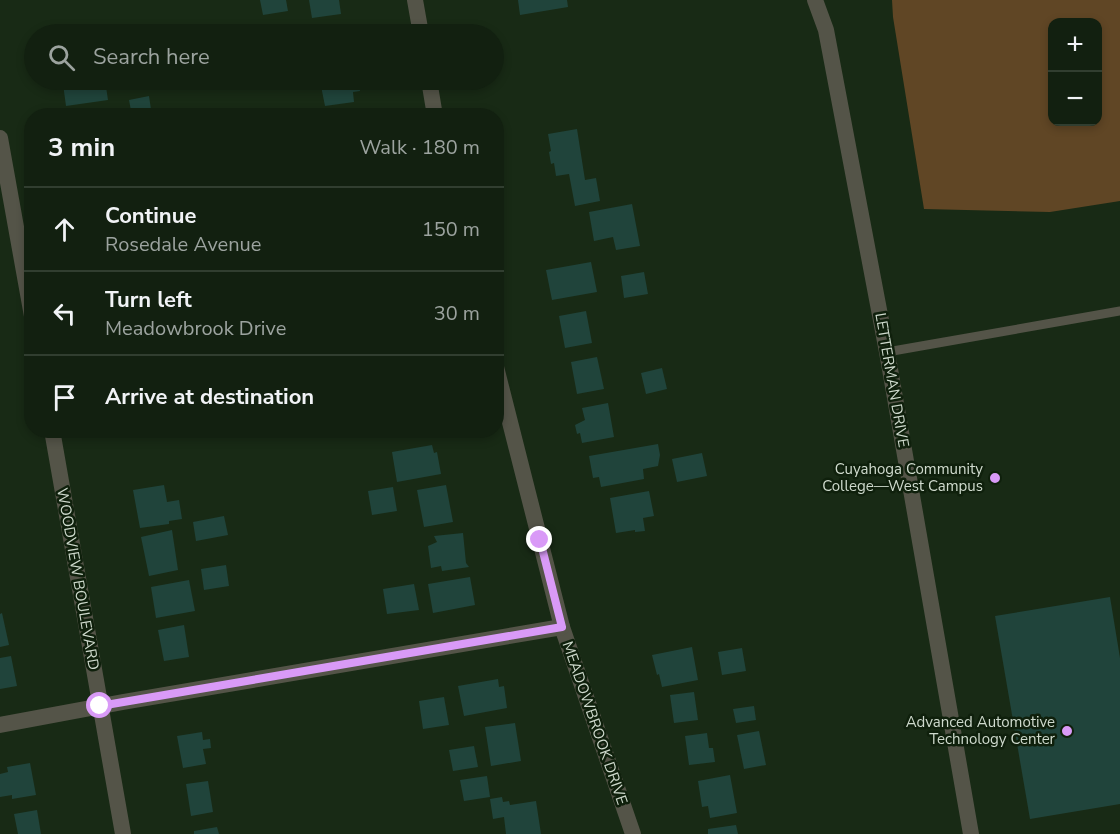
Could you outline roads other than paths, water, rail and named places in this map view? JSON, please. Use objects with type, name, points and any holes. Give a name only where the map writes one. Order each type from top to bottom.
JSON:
[{"type":"street","points":[[415,0],[419,24]]},
{"type":"street","name":"LETTERMAN DRIVE","points":[[816,0],[826,30],[887,352],[971,834]]},
{"type":"street","points":[[431,90],[434,108]]},
{"type":"street","points":[[0,138],[24,272]]},
{"type":"street","name":"MEADOWBROOK DRIVE","points":[[504,399],[562,627],[633,834]]},
{"type":"street","name":"WOODVIEW BOULEVARD","points":[[53,438],[123,834]]},
{"type":"street","points":[[0,725],[562,627]]},
{"type":"lane","points":[[887,352],[1119,311],[1120,321]]},
{"type":"place","name":"Cuyahoga Community College—West Campus","points":[[995,478]]},
{"type":"place","name":"Advanced Automotive Technology Center","points":[[1067,731]]}]
